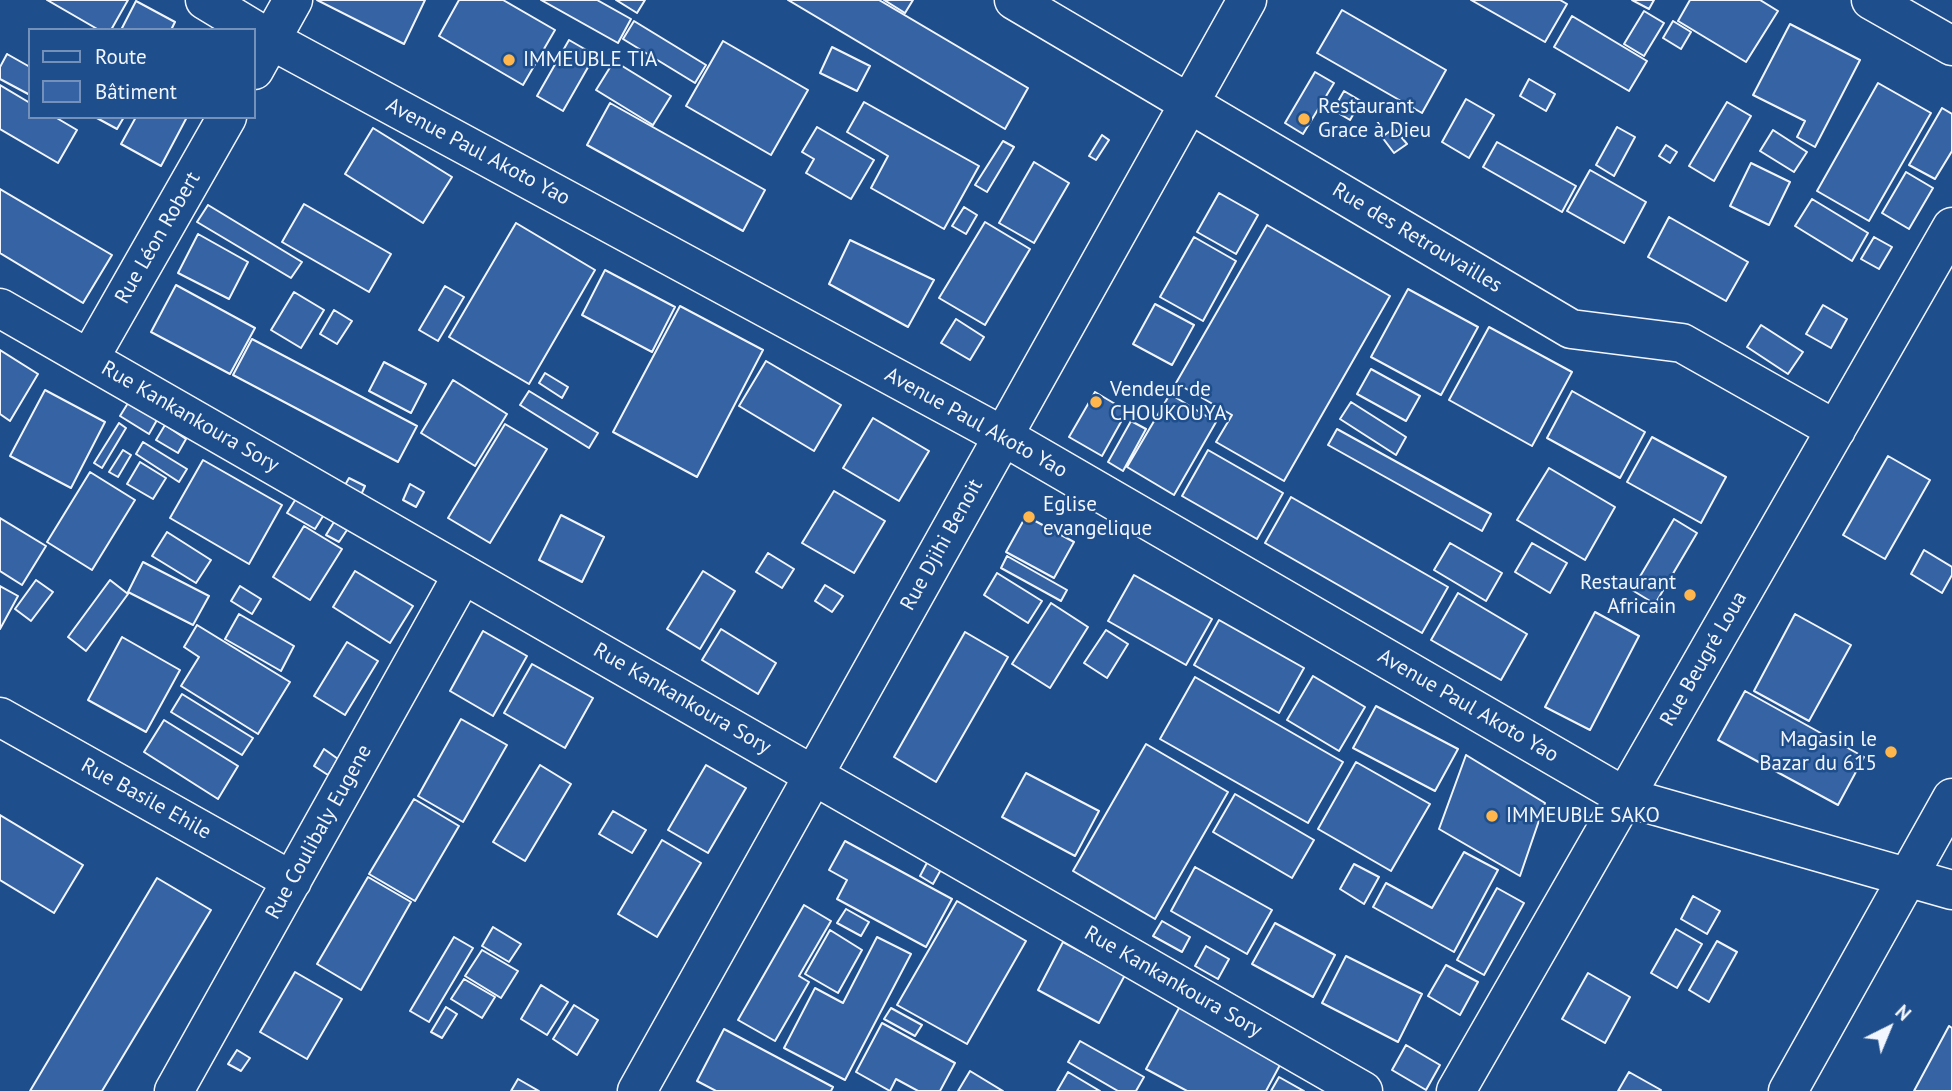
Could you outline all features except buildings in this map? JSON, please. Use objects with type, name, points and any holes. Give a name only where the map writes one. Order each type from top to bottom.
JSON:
[{"type":"street","name":"Avenue Paul Akoto Yao","points":[[205,0],[235,28]]},
{"type":"street","points":[[263,55],[293,0]]},
{"type":"street","name":"Rue des Retrouvailles","points":[[1014,0],[1571,329],[1682,343],[1836,430]]},
{"type":"street","name":"Rue Djihi Benoit","points":[[637,1091],[1247,0]]},
{"type":"street","points":[[1871,0],[1952,46]]},
{"type":"street","name":"Avenue Paul Akoto Yao","points":[[263,55],[1003,436],[1625,797],[1952,890]]},
{"type":"street","name":"Rue Léon Robert","points":[[89,359],[226,119]]},
{"type":"street","name":"Rue Beugré Loua","points":[[1456,1091],[1952,227]]},
{"type":"street","name":"Rue Kankankoura Sory","points":[[0,308],[1363,1091]]},
{"type":"street","name":"Rue Coulibaly Eugene","points":[[174,1091],[463,573]]},
{"type":"street","name":"Rue Basile Ehile","points":[[0,717],[292,881]]},
{"type":"street","points":[[1788,1091],[1952,798]]},
{"type":"place","name":"IMMEUBLE TIA","points":[[509,60]]},
{"type":"place","name":"Restaurant Grace à Dieu","points":[[1304,119]]},
{"type":"place","name":"Vendeur de CHOUKOUYA","points":[[1096,402]]},
{"type":"place","name":"Eglise evangelique","points":[[1029,517]]},
{"type":"place","name":"Restaurant Africain","points":[[1690,595]]},
{"type":"place","name":"Magasin le Bazar du 615","points":[[1891,752]]},
{"type":"place","name":"IMMEUBLE SAKO","points":[[1492,816]]}]
